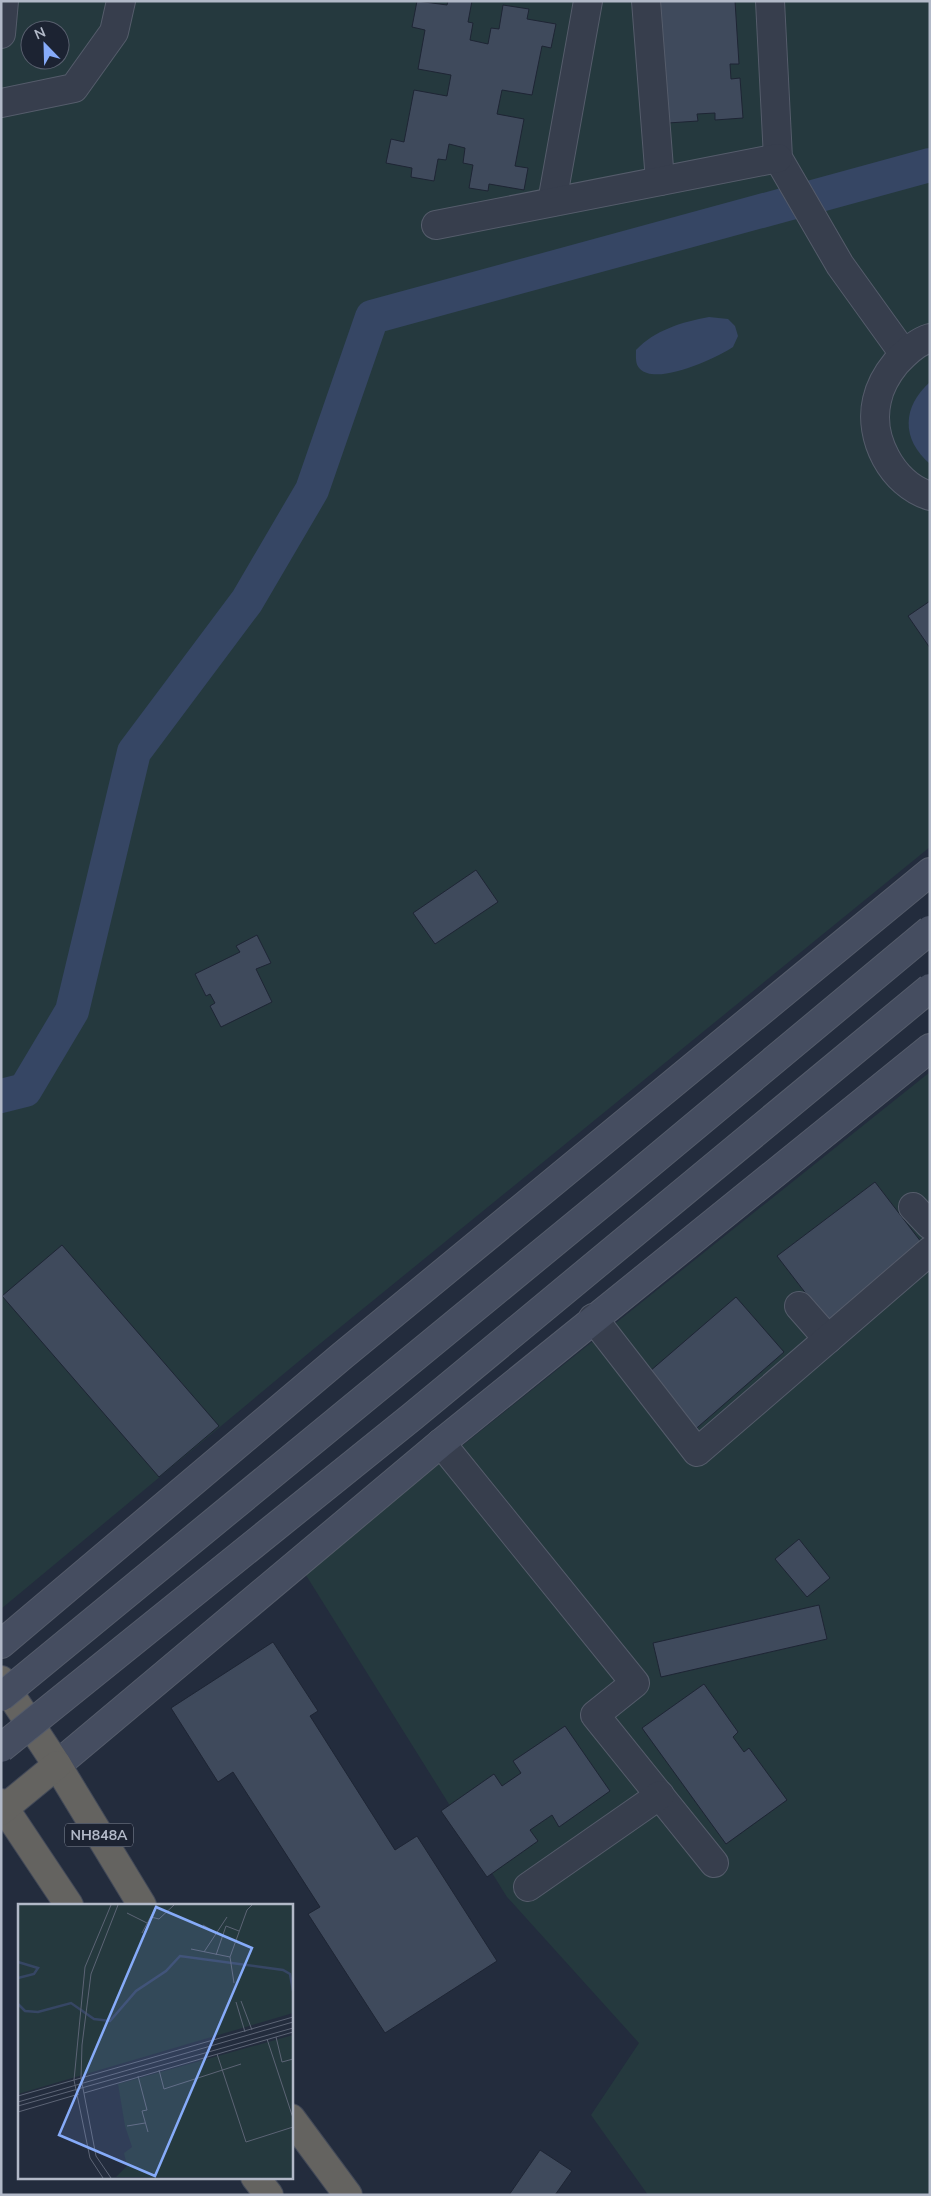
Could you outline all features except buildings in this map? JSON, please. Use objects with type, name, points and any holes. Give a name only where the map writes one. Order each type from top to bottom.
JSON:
[{"type":"highway","points":[[1,1680],[57,1765],[2,1807],[68,1904]]},
{"type":"highway","name":"NH848A","points":[[57,1765],[141,1904]]},
{"type":"highway","points":[[292,2119],[348,2195]]},
{"type":"highway","points":[[256,2178],[269,2195]]},
{"type":"main road","points":[[1,1644],[342,1356],[930,872]]},
{"type":"main road","points":[[1,1697],[623,1186],[930,930]]},
{"type":"main road","points":[[1,1748],[413,1416],[930,988]]},
{"type":"main road","points":[[57,1765],[441,1442],[930,1048]]},
{"type":"street","points":[[1,34],[4,1]]},
{"type":"street","points":[[1,103],[74,88],[114,32],[121,1]]},
{"type":"street","points":[[552,202],[588,1]]},
{"type":"street","points":[[646,1],[660,181]]},
{"type":"street","points":[[770,1],[778,158],[840,265],[904,354]]},
{"type":"street","points":[[436,225],[778,158]]},
{"type":"street","points":[[930,338],[904,354],[886,375],[877,400],[876,428],[883,454],[899,476],[921,493],[930,496]]},
{"type":"street","points":[[593,1318],[697,1452],[930,1251]]},
{"type":"street","points":[[799,1306],[828,1339]]},
{"type":"street","points":[[441,1442],[635,1683],[595,1715],[714,1863]]},
{"type":"street","points":[[528,1887],[660,1795]]},
{"type":"green space","points":[[1,1],[930,1],[930,847],[316,1347],[1,1609]]},
{"type":"green space","points":[[930,1072],[930,2195],[648,2195],[591,2115],[639,2043],[507,1897],[304,1572]]},
{"type":"water","points":[[709,317],[728,319],[735,326],[738,336],[733,347],[701,363],[672,372],[648,373],[638,367],[636,350],[643,343],[660,332],[679,324]]},
{"type":"water","points":[[930,382],[930,464],[914,444],[910,434],[909,423],[910,412],[914,402]]},
{"type":"waterway","points":[[1,1096],[25,1090],[72,1011],[134,752],[247,601],[312,490],[372,317],[930,165]]}]
